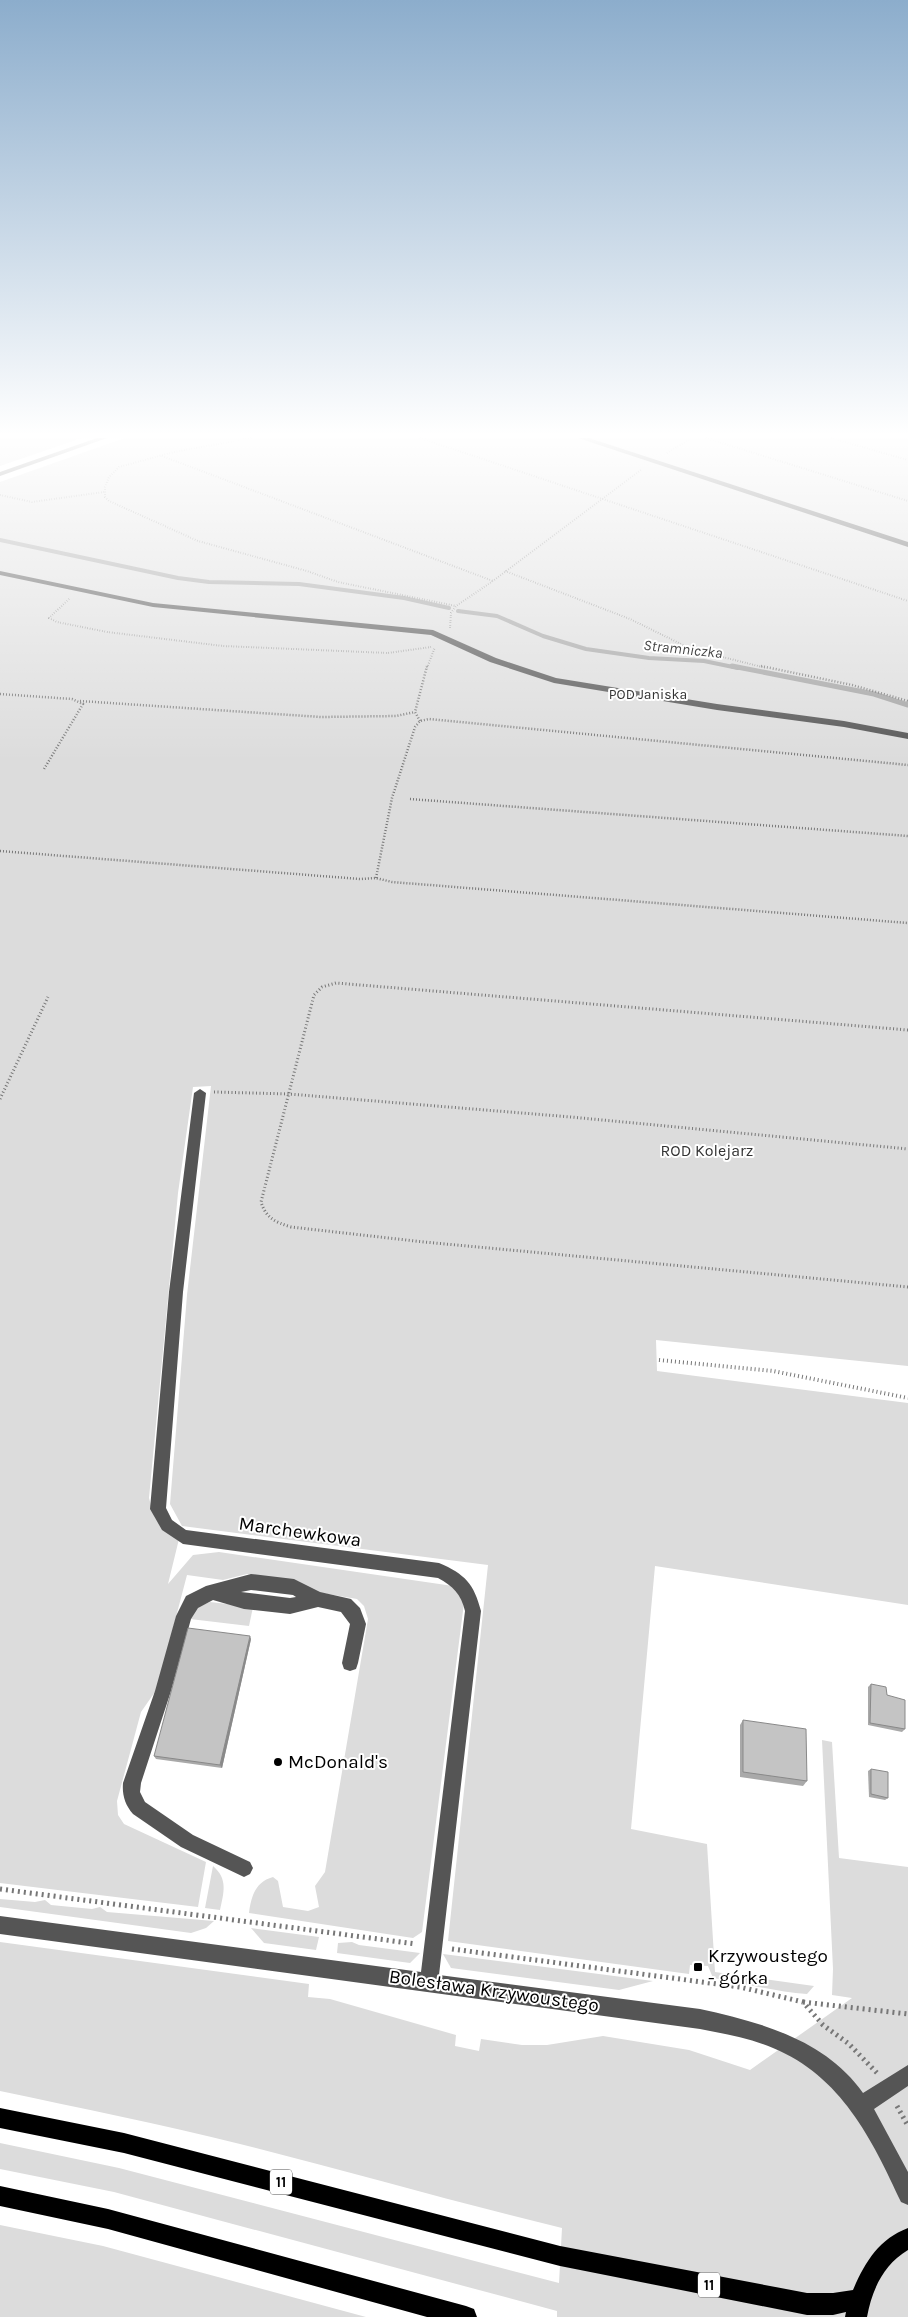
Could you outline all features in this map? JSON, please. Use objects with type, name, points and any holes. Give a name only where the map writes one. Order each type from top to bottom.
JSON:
[{"type":"main road","name":"11","points":[[0,2118],[124,2143],[560,2256],[807,2304],[833,2304],[857,2308],[865,2284],[880,2261],[899,2243],[908,2238]]},
{"type":"main road","points":[[0,2196],[108,2219],[466,2317]]},
{"type":"street","points":[[0,573],[153,605],[409,630],[445,638],[501,664],[554,680],[717,707],[844,724],[908,736]]},
{"type":"street","name":"Marchewkowa","points":[[200,1093],[176,1292],[158,1509],[167,1525],[183,1537],[439,1571],[458,1579],[470,1594],[473,1611],[429,1981]]},
{"type":"street","points":[[244,1868],[187,1841],[161,1824],[139,1808],[134,1802],[131,1792],[145,1740],[163,1691],[184,1616],[192,1602],[198,1597],[215,1593],[244,1601],[290,1606],[318,1599],[345,1605],[354,1614],[358,1624],[350,1663]]},
{"type":"street","name":"Bolesława Krzywoustego","points":[[0,1924],[700,2019],[752,2030],[784,2042],[811,2058],[839,2080],[861,2106],[884,2141],[908,2195]]},
{"type":"street","points":[[861,2106],[887,2087],[908,2075]]},
{"type":"path","points":[[217,546],[307,571],[338,582],[456,606]]},
{"type":"path","points":[[400,546],[493,581]]},
{"type":"path","points":[[420,721],[415,712],[429,659],[435,646],[445,638],[450,630],[450,613],[456,606],[539,546]]},
{"type":"path","points":[[743,546],[908,601]]},
{"type":"path","points":[[505,571],[630,619],[691,649],[791,674],[852,685],[908,701]]},
{"type":"path","points":[[79,590],[49,618],[58,622],[107,632],[233,646],[388,653],[435,646]]},
{"type":"path","points":[[0,694],[321,717],[396,716],[415,712]]},
{"type":"path","points":[[44,770],[83,704],[80,701]]},
{"type":"path","points":[[376,878],[392,798],[415,727],[420,721],[429,719],[499,724],[908,765]]},
{"type":"path","points":[[410,800],[908,836]]},
{"type":"path","points":[[0,852],[360,879],[376,878],[392,882],[908,923]]},
{"type":"path","points":[[908,1030],[336,983],[322,987],[314,995],[261,1202],[264,1214],[274,1222],[283,1225],[424,1242],[908,1287]]},
{"type":"path","points":[[0,1099],[48,997]]},
{"type":"path","points":[[200,1093],[234,1091],[289,1094],[571,1117],[908,1149]]},
{"type":"path","points":[[659,1360],[773,1371],[908,1398]]},
{"type":"path","points":[[0,1889],[740,1987],[803,2002],[818,2002],[908,2014]]},
{"type":"path","points":[[803,2002],[823,2024],[873,2066],[887,2087],[908,2126]]},
{"type":"green space","points":[[0,546],[908,546],[908,1366],[656,1340],[657,1371],[908,1403],[908,1605],[655,1566],[631,1829],[707,1844],[715,1972],[814,1986],[807,1994],[795,1993],[713,1978],[708,1966],[690,1965],[689,1974],[448,1941],[488,1565],[182,1526],[170,1504],[187,1295],[211,1086],[193,1087],[178,1193],[149,1498],[158,1523],[179,1539],[168,1584],[193,1555],[219,1552],[453,1586],[464,1603],[422,1932],[413,1938],[249,1913],[251,1901],[258,1886],[273,1877],[278,1881],[283,1907],[308,1911],[319,1907],[315,1886],[325,1872],[368,1619],[364,1606],[357,1599],[316,1592],[298,1581],[247,1574],[223,1580],[187,1575],[157,1689],[141,1712],[117,1801],[118,1815],[124,1824],[206,1862],[198,1907],[0,1883]]},
{"type":"green space","points":[[210,1602],[253,1607],[249,1626],[190,1619],[197,1607]]},
{"type":"green space","points":[[822,1740],[832,1742],[839,1858],[908,1867],[908,2317],[557,2317],[557,2311],[114,2192],[0,2169],[0,2143],[119,2168],[559,2283],[562,2228],[280,2154],[120,2116],[0,2091],[0,1942],[309,1984],[308,1997],[330,1999],[456,2035],[455,2046],[479,2051],[481,2039],[522,2045],[547,2045],[603,2036],[689,2050],[750,2070],[852,1998],[832,1995],[833,1969]]},
{"type":"green space","points":[[213,1866],[221,1876],[224,1886],[220,1910],[205,1908]]},
{"type":"green space","points":[[0,1899],[35,1902],[45,1900],[51,1905],[92,1909],[100,1907],[107,1912],[214,1921],[206,1928],[191,1933],[0,1907]]},
{"type":"green space","points":[[251,1928],[319,1937],[316,1950],[264,1943]]},
{"type":"green space","points":[[352,1942],[359,1945],[420,1953],[410,1963],[337,1953],[338,1943]]},
{"type":"green space","points":[[443,1954],[653,1981],[619,1990],[451,1968]]},
{"type":"green space","points":[[0,2225],[103,2246],[366,2317],[0,2317]]},
{"type":"building","points":[[188,1628],[250,1636],[220,1765],[154,1756]]},
{"type":"building","points":[[871,1684],[886,1687],[887,1695],[905,1700],[905,1729],[870,1723]]},
{"type":"building","points":[[743,1720],[806,1729],[807,1781],[743,1772]]},
{"type":"building","points":[[871,1769],[888,1772],[888,1798],[871,1794]]},
{"type":"waterway","name":"Stramniczka","points":[[29,546],[178,578],[209,582],[299,584],[404,598],[449,608]]},
{"type":"waterway","name":"Stramniczka","points":[[458,611],[497,616],[543,636],[586,649],[649,658],[704,661],[738,668]]},
{"type":"waterway","name":"Stramniczka","points":[[732,666],[874,694],[908,705]]},
{"type":"place","name":"McDonald's","points":[[278,1762]]},
{"type":"place","name":"Krzywoustego - górka","points":[[698,1967]]},
{"type":"park label","name":"POD Janiska","points":[[648,694]]},
{"type":"park label","name":"ROD Kolejarz","points":[[707,1150]]}]
